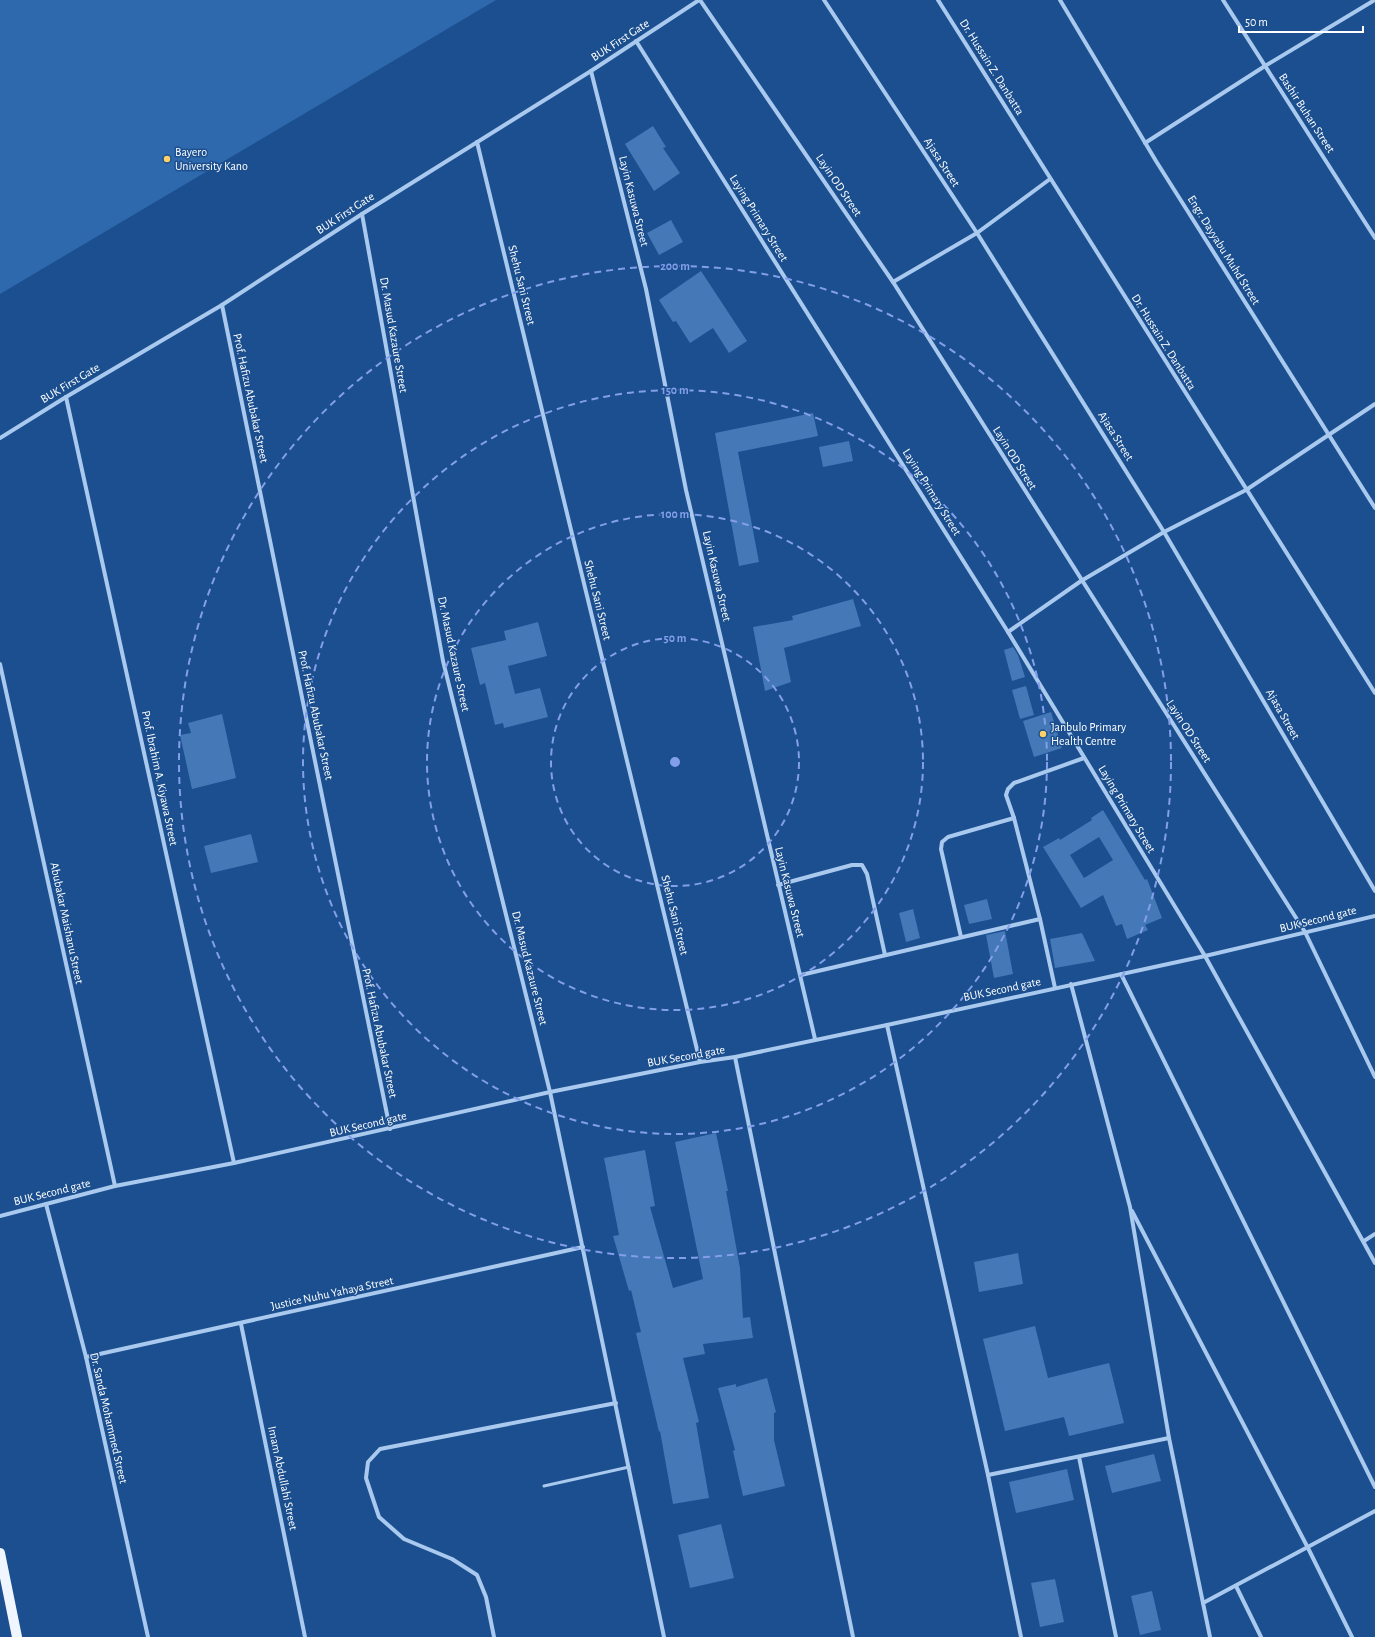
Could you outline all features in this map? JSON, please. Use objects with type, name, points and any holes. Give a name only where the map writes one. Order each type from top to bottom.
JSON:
[{"type":"main road","points":[[0,1553],[17,1637]]},
{"type":"street","name":"BUK First Gate","points":[[0,438],[66,397],[222,305],[362,214],[591,71],[700,0]]},
{"type":"street","name":"Layin OD Street","points":[[700,0],[893,282],[1081,581],[1305,932],[1375,1077]]},
{"type":"street","name":"Ajasa Street","points":[[824,0],[977,233],[1164,532],[1375,891]]},
{"type":"street","name":"Dr. Hussain Z. Danbatta","points":[[938,0],[1375,693]]},
{"type":"street","name":"Engr. Dayyabu Muhd Street","points":[[1060,0],[1145,143],[1375,508]]},
{"type":"street","name":"Bashir Buhan Street","points":[[1223,0],[1375,238]]},
{"type":"street","points":[[1145,143],[1265,66],[1373,2]]},
{"type":"street","name":"Laying Primary Street","points":[[636,41],[1008,632],[1205,956],[1375,1263]]},
{"type":"street","name":"Layin Kasuwa Street","points":[[591,71],[646,289],[686,490],[815,1039]]},
{"type":"street","name":"Shehu Sani Street","points":[[477,142],[700,1062]]},
{"type":"street","points":[[893,282],[977,233],[1050,179]]},
{"type":"street","name":"Dr. Masud Kazaure Street","points":[[362,214],[443,661],[550,1092],[664,1637]]},
{"type":"street","name":"Prof. Hafizu Abubakar Street","points":[[222,305],[390,1129]]},
{"type":"street","name":"Prof. Ibrahim A. Kiyawa Street","points":[[66,397],[234,1163]]},
{"type":"street","points":[[1008,632],[1081,581],[1164,532],[1246,490],[1375,404]]},
{"type":"street","name":"Abubakar Maishanu Street","points":[[0,664],[115,1186]]},
{"type":"street","points":[[1055,988],[1040,918],[1014,818],[1006,795],[1008,789],[1014,783],[1084,758]]},
{"type":"street","points":[[961,937],[941,849],[942,842],[948,837],[1014,818]]},
{"type":"street","points":[[778,885],[852,865],[862,865],[867,874],[886,955]]},
{"type":"street","name":"BUK Second gate","points":[[0,1216],[115,1186],[234,1163],[550,1092],[700,1062],[735,1057],[887,1025],[1205,956],[1375,916]]},
{"type":"street","points":[[801,975],[1040,918]]},
{"type":"street","points":[[1121,974],[1375,1487]]},
{"type":"street","points":[[1071,984],[1130,1207],[1169,1438],[1210,1637]]},
{"type":"street","points":[[887,1025],[988,1475],[1021,1637]]},
{"type":"street","points":[[735,1057],[853,1637]]},
{"type":"street","name":"Dr. Sanda Mohammed Street","points":[[46,1204],[86,1358],[148,1637]]},
{"type":"street","points":[[1130,1207],[1308,1548],[1352,1637]]},
{"type":"street","points":[[1364,1241],[1375,1234]]},
{"type":"street","name":"Justice Nuhu Yahaya Street","points":[[86,1358],[583,1247]]},
{"type":"street","name":"Imam Abdullahi Street","points":[[241,1324],[305,1637]]},
{"type":"street","points":[[494,1637],[486,1597],[477,1575],[452,1559],[404,1539],[379,1517],[366,1478],[368,1462],[380,1449],[616,1404]]},
{"type":"street","points":[[988,1475],[1169,1438]]},
{"type":"street","points":[[1079,1457],[1116,1637]]},
{"type":"street","points":[[1203,1603],[1375,1511]]},
{"type":"street","points":[[1236,1586],[1261,1637]]},
{"type":"lane","points":[[544,1486],[629,1467]]},
{"type":"shaded area","name":"Bayero University Kano","points":[[0,0],[496,0],[0,294]]},
{"type":"building","points":[[653,126],[666,147],[663,148],[680,173],[654,191],[625,144]]},
{"type":"building","points":[[671,220],[683,242],[659,255],[647,233]]},
{"type":"building","points":[[701,271],[747,341],[729,353],[713,328],[690,343],[676,321],[673,322],[659,300]]},
{"type":"building","points":[[813,413],[818,436],[738,452],[759,562],[739,566],[715,433]]},
{"type":"building","points":[[849,441],[853,461],[823,467],[819,447]]},
{"type":"building","points":[[853,599],[861,626],[784,648],[791,682],[765,691],[753,627],[793,620],[792,616]]},
{"type":"building","points":[[538,622],[547,656],[508,666],[515,694],[540,688],[548,717],[504,728],[503,723],[495,725],[485,683],[480,685],[471,648],[506,640],[504,631]]},
{"type":"building","points":[[1013,647],[1018,655],[1025,677],[1012,681],[1004,650]]},
{"type":"building","points":[[1026,686],[1034,715],[1020,719],[1012,690]]},
{"type":"building","name":"Janbulo Primary Health Centre","points":[[1051,712],[1062,748],[1034,757],[1023,721]]},
{"type":"building","points":[[222,714],[236,778],[192,789],[180,735],[191,733],[188,723]]},
{"type":"building","points":[[1103,810],[1145,880],[1147,879],[1162,918],[1145,925],[1148,930],[1127,939],[1122,924],[1116,926],[1103,895],[1081,908],[1043,847],[1059,838],[1060,840],[1092,820],[1091,818]],"holes":[[[1099,837],[1113,860],[1084,878],[1070,855]]]},
{"type":"building","points":[[251,834],[258,862],[211,873],[204,846]]},
{"type":"building","points":[[987,899],[992,919],[969,924],[964,905]]},
{"type":"building","points":[[913,909],[920,938],[906,942],[899,913]]},
{"type":"building","points":[[1005,931],[1013,974],[994,978],[986,935]]},
{"type":"building","points":[[1082,933],[1095,961],[1055,968],[1050,939]]},
{"type":"building","points":[[716,1133],[728,1191],[726,1191],[740,1268],[743,1318],[750,1317],[753,1338],[703,1344],[705,1354],[683,1358],[699,1422],[696,1423],[709,1498],[673,1504],[660,1431],[659,1432],[636,1333],[641,1332],[631,1290],[629,1291],[613,1236],[619,1235],[604,1158],[645,1150],[655,1206],[650,1207],[673,1288],[703,1279],[675,1142]]},
{"type":"building","points":[[1018,1253],[1023,1284],[979,1292],[974,1262]]},
{"type":"building","points":[[1035,1326],[1048,1378],[1109,1363],[1124,1423],[1069,1436],[1064,1417],[1005,1431],[983,1339]]},
{"type":"building","points":[[767,1378],[776,1412],[774,1413],[774,1440],[785,1486],[743,1496],[733,1451],[735,1450],[718,1388],[736,1384],[736,1387]]},
{"type":"building","points":[[1154,1454],[1161,1481],[1112,1493],[1105,1466]]},
{"type":"building","points":[[1067,1469],[1074,1500],[1016,1513],[1009,1482]]},
{"type":"building","points":[[721,1524],[734,1578],[690,1588],[678,1535]]},
{"type":"building","points":[[1055,1579],[1064,1622],[1040,1627],[1031,1583]]},
{"type":"building","points":[[1152,1591],[1161,1630],[1140,1635],[1131,1596]]},
{"type":"place","name":"Bayero University Kano","points":[[167,159]]},
{"type":"place","name":"Janbulo Primary Health Centre","points":[[1043,734]]}]
